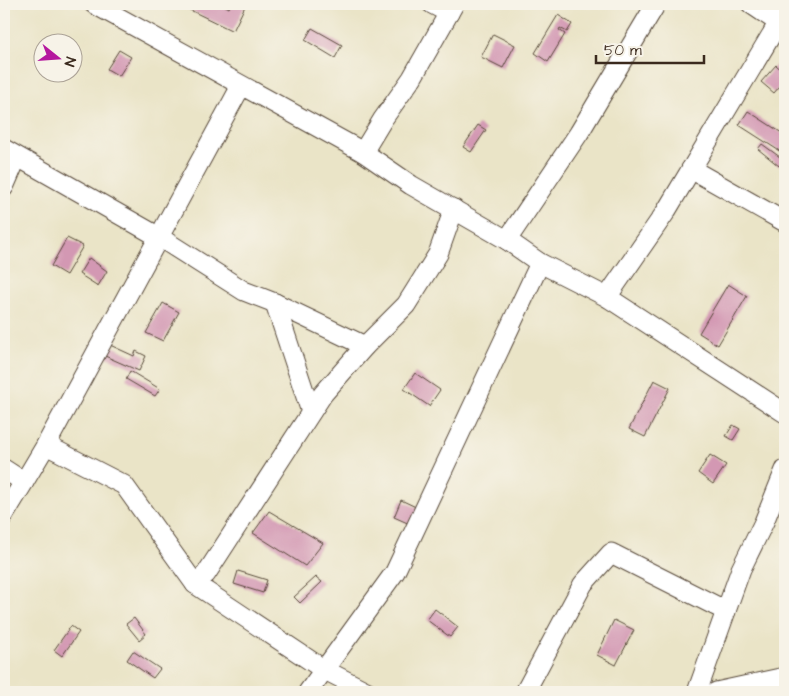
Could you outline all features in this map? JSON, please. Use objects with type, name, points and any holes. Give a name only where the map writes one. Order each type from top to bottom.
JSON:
[{"type":"street","points":[[94,4],[363,152],[411,185],[507,240],[540,263],[608,297],[785,413]]},
{"type":"street","points":[[507,240],[579,133],[656,4]]},
{"type":"street","points":[[608,297],[664,213],[783,21],[751,4]]},
{"type":"street","points":[[363,152],[383,119],[412,78],[445,7]]},
{"type":"street","points":[[4,515],[46,445],[242,86]]},
{"type":"street","points":[[4,187],[10,153],[159,237],[244,291],[275,303],[365,346]]},
{"type":"street","points":[[691,169],[785,222]]},
{"type":"street","points":[[195,584],[206,574],[323,394],[365,346],[406,305],[438,254],[454,209]]},
{"type":"street","points":[[308,692],[395,572],[540,263]]},
{"type":"street","points":[[275,303],[311,412]]},
{"type":"street","points":[[46,445],[124,485],[195,584],[323,669],[368,692]]},
{"type":"street","points":[[4,469],[24,482]]},
{"type":"street","points":[[697,692],[741,569],[764,522],[785,470]]},
{"type":"street","points":[[525,692],[583,584],[611,553],[726,611]]},
{"type":"street","points":[[716,692],[785,677]]},
{"type":"building","points":[[191,4],[222,4],[229,8],[231,4],[246,4],[233,31],[188,9]]},
{"type":"building","points":[[558,15],[572,24],[567,32],[560,28],[559,30],[565,34],[548,62],[535,53]]},
{"type":"building","points":[[312,28],[342,45],[335,58],[305,40]]},
{"type":"building","points":[[493,34],[515,45],[503,68],[481,57]]},
{"type":"building","points":[[119,50],[131,57],[119,76],[107,69]]},
{"type":"building","points":[[776,65],[785,73],[785,80],[774,93],[761,82]]},
{"type":"building","points":[[748,111],[785,135],[785,144],[781,152],[739,125]]},
{"type":"building","points":[[478,125],[486,130],[471,152],[463,147]]},
{"type":"building","points":[[762,144],[784,160],[779,166],[758,149]]},
{"type":"building","points":[[67,238],[83,246],[66,275],[51,266]]},
{"type":"building","points":[[89,258],[107,271],[98,286],[79,274]]},
{"type":"building","points":[[728,284],[747,296],[718,345],[699,333]]},
{"type":"building","points":[[163,303],[179,312],[163,341],[146,333]]},
{"type":"building","points":[[110,345],[134,356],[136,351],[146,356],[139,371],[105,356]]},
{"type":"building","points":[[130,371],[160,389],[155,396],[126,379]]},
{"type":"building","points":[[415,373],[440,390],[429,406],[404,389]]},
{"type":"building","points":[[654,380],[670,388],[645,437],[629,429]]},
{"type":"building","points":[[733,425],[740,429],[733,440],[726,436]]},
{"type":"building","points":[[710,455],[726,465],[713,484],[698,473]]},
{"type":"building","points":[[401,500],[420,509],[412,525],[394,517]]},
{"type":"building","points":[[269,511],[323,543],[305,566],[253,533]]},
{"type":"building","points":[[238,571],[267,580],[263,593],[234,584]]},
{"type":"building","points":[[316,577],[322,582],[300,603],[294,597]]},
{"type":"building","points":[[435,609],[458,627],[450,637],[427,620]]},
{"type":"building","points":[[134,618],[146,634],[139,640],[126,624]]},
{"type":"building","points":[[614,620],[634,630],[616,665],[597,655]]},
{"type":"building","points":[[71,626],[79,632],[62,656],[54,650]]},
{"type":"building","points":[[133,651],[160,669],[153,678],[127,660]]}]
